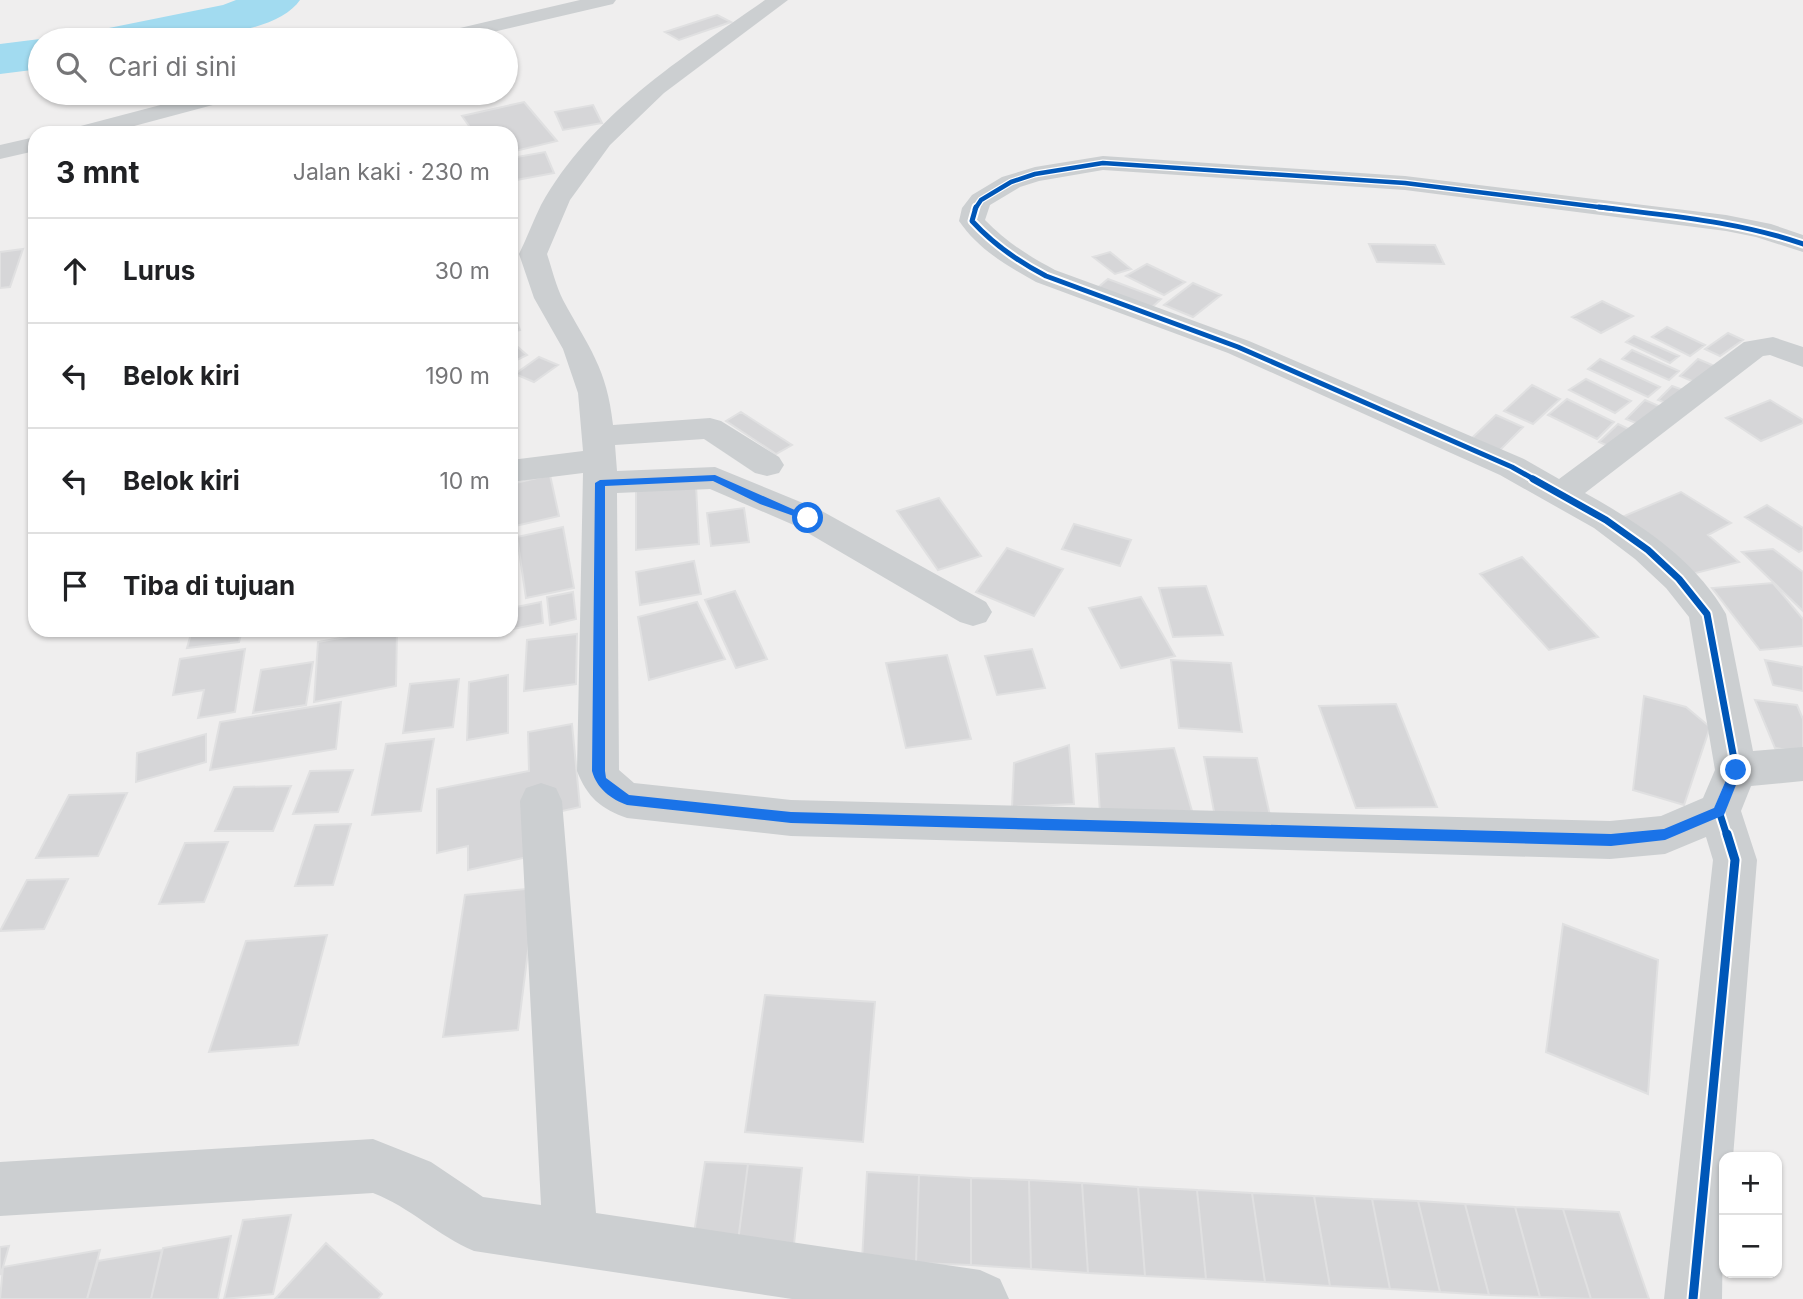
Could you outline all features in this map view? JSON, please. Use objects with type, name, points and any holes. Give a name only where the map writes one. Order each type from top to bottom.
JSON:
[{"type":"street","points":[[485,28],[606,0]]},
{"type":"street","points":[[778,0],[668,77],[589,153],[522,255],[578,349],[594,393],[599,460],[598,771],[601,781],[608,788],[627,800],[791,818],[1611,840],[1665,835],[1728,791],[1803,764]]},
{"type":"street","points":[[107,126],[186,105]]},
{"type":"street","points":[[0,152],[28,146]]},
{"type":"street","points":[[1693,1299],[1735,860],[1707,614],[1679,579],[1648,550],[1562,494],[1512,467],[1199,331],[1072,288],[997,248],[972,221],[975,208],[981,200],[1011,182],[1047,171],[1102,163],[1405,183],[1726,223],[1762,230],[1803,244]]},
{"type":"street","points":[[1562,494],[1755,348],[1773,346],[1803,358]]},
{"type":"street","points":[[518,470],[599,460],[710,428],[766,465]]},
{"type":"street","points":[[599,460],[715,478],[763,501],[808,518],[973,612]]},
{"type":"street","points":[[541,801],[569,1238]]},
{"type":"street","points":[[0,1189],[373,1166],[412,1181],[474,1223],[980,1299]]},
{"type":"building","points":[[717,15],[731,22],[679,40],[665,32]]},
{"type":"building","points":[[524,102],[557,141],[518,150],[518,126],[469,126],[462,116],[518,105]]},
{"type":"building","points":[[593,105],[602,123],[563,130],[555,112]]},
{"type":"building","points":[[545,152],[554,173],[518,180],[518,157]]},
{"type":"building","points":[[1369,244],[1435,245],[1444,264],[1377,262]]},
{"type":"building","points":[[23,249],[10,287],[0,288],[0,252]]},
{"type":"building","points":[[1110,252],[1131,269],[1115,274],[1093,257]]},
{"type":"building","points":[[1147,264],[1185,282],[1164,295],[1126,276]]},
{"type":"building","points":[[1108,279],[1161,299],[1149,310],[1095,290]]},
{"type":"building","points":[[1193,283],[1221,295],[1193,317],[1164,305]]},
{"type":"building","points":[[1602,301],[1633,316],[1601,333],[1572,317]]},
{"type":"building","points":[[1667,327],[1705,345],[1690,356],[1652,337]]},
{"type":"building","points":[[1728,333],[1743,340],[1720,356],[1705,349]]},
{"type":"building","points":[[1634,336],[1679,356],[1670,363],[1626,342]]},
{"type":"building","points":[[518,347],[527,355],[518,360]]},
{"type":"building","points":[[1632,350],[1679,371],[1669,380],[1622,359]]},
{"type":"building","points":[[539,357],[558,365],[534,382],[518,375],[518,372]]},
{"type":"building","points":[[1600,359],[1660,387],[1648,397],[1588,369]]},
{"type":"building","points":[[1698,359],[1717,367],[1699,384],[1680,376]]},
{"type":"building","points":[[1586,379],[1631,401],[1615,413],[1569,390]]},
{"type":"building","points":[[1532,385],[1560,399],[1533,424],[1504,411]]},
{"type":"building","points":[[1672,386],[1686,391],[1673,406],[1658,400]]},
{"type":"building","points":[[1567,399],[1614,422],[1597,439],[1548,415]]},
{"type":"building","points":[[1645,400],[1661,407],[1643,426],[1626,419]]},
{"type":"building","points":[[1770,400],[1803,420],[1803,423],[1761,441],[1726,418]]},
{"type":"building","points":[[741,412],[792,445],[776,454],[726,421]]},
{"type":"building","points":[[1496,415],[1523,427],[1499,451],[1472,438]]},
{"type":"building","points":[[1618,424],[1633,431],[1615,449],[1599,442]]},
{"type":"building","points":[[550,475],[559,516],[518,525],[518,482]]},
{"type":"building","points":[[696,485],[699,544],[636,550],[636,490]]},
{"type":"building","points":[[1681,492],[1731,523],[1708,535],[1739,562],[1692,574],[1622,517]]},
{"type":"building","points":[[939,498],[981,556],[938,570],[897,511]]},
{"type":"building","points":[[1767,505],[1803,528],[1803,550],[1799,552],[1745,517]]},
{"type":"building","points":[[744,508],[749,542],[711,546],[707,513]]},
{"type":"building","points":[[1074,524],[1131,540],[1120,566],[1062,549]]},
{"type":"building","points":[[563,527],[574,588],[526,598],[518,537]]},
{"type":"building","points":[[1007,548],[1063,569],[1034,616],[976,592]]},
{"type":"building","points":[[1773,549],[1803,572],[1803,611],[1742,552]]},
{"type":"building","points":[[1522,557],[1598,637],[1549,650],[1480,574]]},
{"type":"building","points":[[694,561],[701,594],[640,605],[636,572]]},
{"type":"building","points":[[1773,583],[1803,619],[1803,646],[1760,650],[1712,588]]},
{"type":"building","points":[[1206,586],[1223,635],[1173,637],[1159,588]]},
{"type":"building","points":[[735,591],[767,659],[736,668],[705,600]]},
{"type":"building","points":[[573,592],[576,619],[550,625],[547,597]]},
{"type":"building","points":[[1141,597],[1175,656],[1121,668],[1089,608]]},
{"type":"building","points":[[541,602],[543,623],[518,628],[518,607]]},
{"type":"building","points":[[697,602],[725,659],[649,680],[638,617]]},
{"type":"building","points":[[577,634],[576,684],[524,691],[527,640]]},
{"type":"building","points":[[190,637],[240,637],[239,642],[187,648]]},
{"type":"building","points":[[345,637],[397,637],[396,686],[314,702],[318,642]]},
{"type":"building","points":[[245,649],[235,712],[198,718],[204,690],[173,695],[180,659]]},
{"type":"building","points":[[1032,649],[1045,688],[997,695],[985,656]]},
{"type":"building","points":[[947,655],[971,739],[906,748],[886,663]]},
{"type":"building","points":[[1171,660],[1231,663],[1242,732],[1179,728]]},
{"type":"building","points":[[1765,660],[1803,667],[1803,691],[1773,685]]},
{"type":"building","points":[[313,662],[306,705],[253,713],[261,670]]},
{"type":"building","points":[[508,675],[508,733],[467,740],[469,682]]},
{"type":"building","points":[[459,679],[453,727],[403,733],[410,684]]},
{"type":"building","points":[[1644,696],[1686,707],[1710,727],[1684,805],[1633,790]]},
{"type":"building","points":[[1755,700],[1797,705],[1803,719],[1803,752],[1775,748]]},
{"type":"building","points":[[341,702],[336,749],[210,770],[220,722]]},
{"type":"building","points":[[1396,704],[1437,807],[1356,808],[1319,706]]},
{"type":"building","points":[[572,724],[580,807],[549,814],[551,852],[468,870],[468,846],[437,853],[437,789],[529,771],[528,732]]},
{"type":"building","points":[[206,734],[206,762],[136,782],[137,753]]},
{"type":"building","points":[[434,739],[421,811],[372,815],[386,744]]},
{"type":"building","points":[[1069,745],[1074,804],[1012,807],[1014,763]]},
{"type":"building","points":[[1174,748],[1192,811],[1100,812],[1096,754]]},
{"type":"building","points":[[1204,757],[1257,758],[1273,829],[1217,828]]},
{"type":"building","points":[[353,770],[338,812],[293,814],[310,771]]},
{"type":"building","points":[[291,786],[273,831],[215,831],[234,787]]},
{"type":"building","points":[[127,793],[98,856],[36,858],[69,795]]},
{"type":"building","points":[[351,824],[333,885],[295,886],[315,825]]},
{"type":"building","points":[[228,842],[204,902],[159,904],[185,843]]},
{"type":"building","points":[[68,879],[44,929],[0,931],[27,880]]},
{"type":"building","points":[[536,888],[518,1030],[443,1037],[465,895]]},
{"type":"building","points":[[1563,924],[1658,960],[1648,1094],[1546,1052]]},
{"type":"building","points":[[327,935],[298,1045],[209,1052],[246,941]]},
{"type":"building","points":[[765,995],[875,1002],[863,1142],[745,1132]]},
{"type":"building","points":[[705,1162],[748,1164],[737,1249],[692,1246]]},
{"type":"building","points":[[748,1164],[802,1168],[793,1254],[737,1249]]},
{"type":"building","points":[[867,1172],[919,1175],[916,1263],[862,1260]]},
{"type":"building","points":[[919,1175],[971,1178],[971,1265],[916,1263]]},
{"type":"building","points":[[971,1178],[1029,1180],[1031,1269],[971,1265]]},
{"type":"building","points":[[1029,1180],[1082,1183],[1088,1273],[1031,1269]]},
{"type":"building","points":[[1082,1183],[1138,1187],[1145,1276],[1088,1273]]},
{"type":"building","points":[[1138,1187],[1197,1190],[1206,1279],[1145,1276]]},
{"type":"building","points":[[1197,1190],[1252,1193],[1265,1282],[1206,1279]]},
{"type":"building","points":[[1252,1193],[1314,1196],[1330,1286],[1265,1282]]},
{"type":"building","points":[[1314,1196],[1372,1199],[1390,1289],[1330,1286]]},
{"type":"building","points":[[1372,1199],[1418,1201],[1440,1292],[1390,1289]]},
{"type":"building","points":[[1418,1201],[1465,1204],[1489,1295],[1440,1292]]},
{"type":"building","points":[[1465,1204],[1515,1207],[1540,1297],[1489,1295]]},
{"type":"building","points":[[1515,1207],[1563,1209],[1591,1299],[1540,1297]]},
{"type":"building","points":[[1563,1209],[1619,1212],[1649,1299],[1591,1299]]},
{"type":"building","points":[[291,1215],[273,1294],[224,1299],[243,1220]]},
{"type":"building","points":[[231,1236],[218,1299],[151,1299],[163,1248]]},
{"type":"building","points":[[326,1243],[382,1294],[378,1299],[275,1299]]},
{"type":"building","points":[[9,1246],[3,1267],[0,1275],[0,1247]]},
{"type":"building","points":[[100,1250],[87,1299],[0,1299],[3,1267]]},
{"type":"building","points":[[162,1250],[151,1299],[87,1299],[98,1261]]},
{"type":"waterway","points":[[178,28],[235,17],[277,0]]},
{"type":"waterway","points":[[0,59],[28,56]]},
{"type":"cycle path","points":[[1693,1299],[1735,860],[1719,811],[1736,770],[1707,614],[1679,579],[1648,550],[1606,520],[1512,467],[1199,331],[1109,301],[1046,276],[1017,261],[992,242],[972,221],[975,208],[981,200],[1011,182],[1035,174],[1103,163],[1405,183],[1726,223],[1762,230],[1803,244]]},
{"type":"route","points":[[808,518],[763,501],[715,478],[600,483],[598,771],[601,781],[617,795],[627,800],[791,818],[1611,840],[1665,835],[1719,811],[1736,770]]}]
